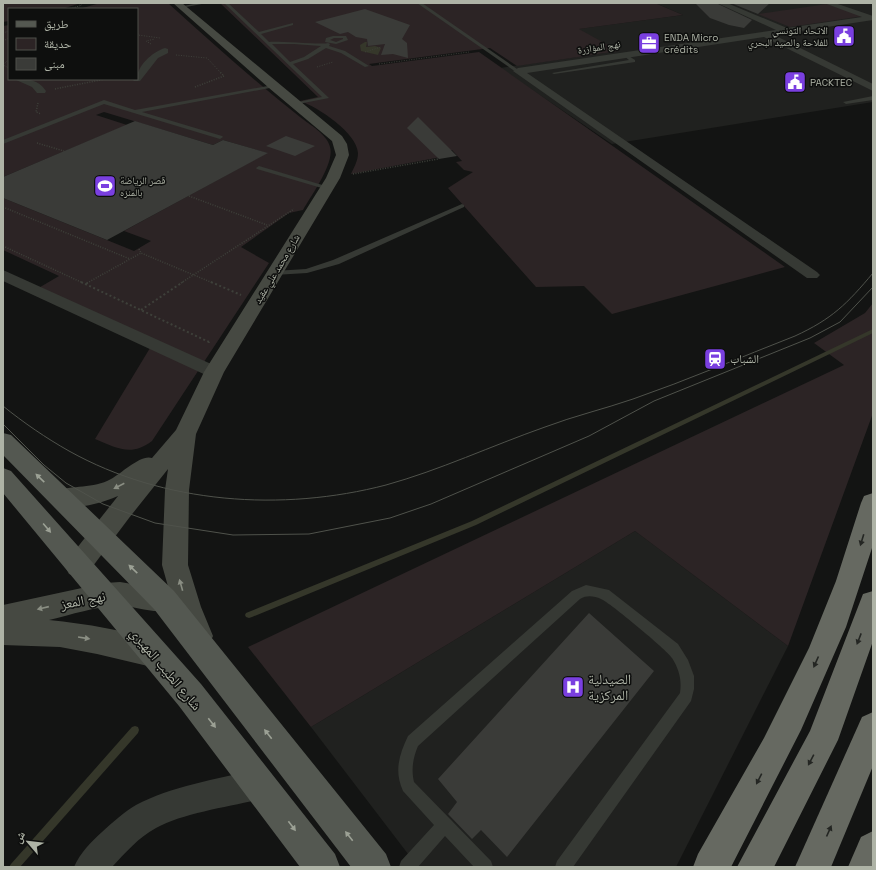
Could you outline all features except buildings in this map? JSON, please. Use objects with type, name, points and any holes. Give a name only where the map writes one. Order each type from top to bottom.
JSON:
[{"type":"highway","points":[[711,867],[738,821],[794,710],[832,626],[861,545],[873,503]]},
{"type":"highway","points":[[755,867],[822,740],[873,603]]},
{"type":"highway","points":[[813,867],[873,728]]},
{"type":"highway","points":[[866,867],[873,849]]},
{"type":"main road","points":[[3,441],[164,600],[373,867]]},
{"type":"main road","name":"شارع الطيب المهيري","points":[[3,477],[78,566],[105,595],[152,653],[190,695],[260,784],[322,867]]},
{"type":"street","points":[[720,3],[786,31]]},
{"type":"street","points":[[828,3],[873,18]]},
{"type":"street","name":"شارع محمد علي عقيد","points":[[78,566],[120,511],[187,429],[214,372],[330,183],[341,162],[343,153],[340,142],[332,133],[294,104],[179,5]]},
{"type":"street","name":"نهج المؤازرة","points":[[518,71],[873,18]]},
{"type":"street","points":[[765,34],[873,88]]},
{"type":"street","points":[[138,79],[155,56],[165,51]]},
{"type":"street","points":[[518,71],[812,275]]},
{"type":"street","points":[[22,80],[36,85],[41,91]]},
{"type":"street","points":[[3,275],[214,372]]},
{"type":"street","points":[[62,498],[90,497],[108,492],[128,482],[164,452],[187,429]]},
{"type":"street","points":[[187,429],[177,490],[175,565],[187,607],[199,638],[228,683]]},
{"type":"street","name":"نهج المعز","points":[[3,618],[105,595],[120,594],[164,600]]},
{"type":"street","points":[[3,632],[44,632],[91,639],[152,653]]},
{"type":"street","points":[[90,867],[131,827],[147,816],[166,807],[260,784]]},
{"type":"lane","points":[[179,5],[205,3]]},
{"type":"lane","points":[[226,3],[326,98],[294,104]]},
{"type":"lane","points":[[419,3],[518,71]]},
{"type":"lane","points":[[258,34],[292,24]]},
{"type":"lane","points":[[290,63],[306,58],[332,42]]},
{"type":"lane","points":[[267,43],[302,43],[326,46],[347,52],[367,66]]},
{"type":"lane","points":[[554,73],[633,61],[624,54]]},
{"type":"lane","points":[[135,111],[273,86]]},
{"type":"lane","points":[[846,102],[873,98]]},
{"type":"lane","points":[[3,142],[104,102],[220,137]]},
{"type":"lane","points":[[259,168],[330,183]]},
{"type":"lane","points":[[274,274],[307,271],[336,262],[462,206]]},
{"type":"lane","points":[[485,867],[408,786],[403,771],[407,754],[412,741],[576,595],[586,590],[605,594],[673,648],[684,665],[689,685],[686,696],[563,867]]},
{"type":"lane","points":[[407,867],[444,825]]},
{"type":"path","points":[[72,8],[82,4],[74,3]]},
{"type":"path","points":[[138,35],[161,38],[146,41],[165,51],[185,57],[207,58],[224,76],[190,89]]},
{"type":"path","points":[[363,52],[380,47]]},
{"type":"path","points":[[367,66],[486,50]]},
{"type":"path","points":[[8,59],[3,64],[8,67]]},
{"type":"path","points":[[41,91],[100,80]]},
{"type":"path","points":[[18,136],[64,151]]},
{"type":"path","points":[[330,183],[438,158]]},
{"type":"path","points":[[189,196],[267,225]]},
{"type":"path","points":[[3,207],[130,259]]},
{"type":"path","points":[[140,310],[267,225],[294,209]]},
{"type":"path","points":[[3,246],[209,342]]},
{"type":"path","points":[[139,248],[141,253],[242,295]]},
{"type":"path","points":[[86,285],[141,253]]},
{"type":"shaded area","points":[[655,3],[873,3],[873,102],[612,144],[500,68],[618,51],[578,29],[683,15]]},
{"type":"shaded area","points":[[367,42],[366,47],[375,46],[381,48],[378,55],[361,51],[360,45]]},
{"type":"shaded area","name":"الصيدلية المركزية","points":[[635,531],[788,646],[676,867],[418,867],[311,727]]},
{"type":"green space","points":[[3,3],[81,3],[65,8],[8,8],[8,21],[3,22]]},
{"type":"green space","points":[[100,3],[168,3],[249,75],[318,130],[328,142],[331,154],[326,170],[303,210],[289,213],[241,247],[269,263],[152,441],[137,449],[131,450],[117,448],[95,439],[150,348],[30,293],[59,276],[3,250],[3,198],[134,251],[151,241],[124,231],[267,153],[223,140],[213,145],[104,112],[96,115],[127,125],[3,177],[3,26],[8,25],[8,80],[138,80],[138,8],[82,8]]},
{"type":"green space","points":[[220,3],[655,3],[683,15],[579,29],[619,51],[517,66],[490,48],[369,64],[372,66],[479,52],[785,267],[612,314],[584,286],[536,287],[448,188],[473,172],[464,170],[456,162],[462,161],[452,150],[447,151],[441,157],[351,174],[357,161],[358,153],[356,145],[351,137],[344,129],[326,115],[300,101],[318,97]]},
{"type":"green space","points":[[827,4],[863,16],[790,27],[758,14]]},
{"type":"green space","points":[[873,303],[873,413],[788,646],[635,531],[311,727],[248,647],[844,365],[814,343],[865,313]]},
{"type":"waterway","points":[[249,615],[474,523],[873,331]]},
{"type":"waterway","points":[[14,867],[135,730]]},
{"type":"tram line","points":[[3,406],[35,430],[69,451],[106,469],[144,482],[184,492],[224,498],[265,500],[306,499],[346,493],[386,485],[406,479],[556,423],[654,392],[795,336],[808,330],[838,310],[855,294],[873,273]]},
{"type":"tram line","points":[[3,424],[44,465],[66,483],[103,504],[155,523],[233,535],[309,534],[390,518],[431,504],[589,436],[654,401],[810,338],[840,322],[873,287]]},
{"type":"place","name":"الاتحاد التونسي للفلاحة والصيد البحري","points":[[844,36]]},
{"type":"place","name":"ENDA Micro crédits","points":[[649,43]]},
{"type":"place","name":"PACKTEC","points":[[795,82]]},
{"type":"place","name":"قصر الرياضة بالمنزه","points":[[105,186]]},
{"type":"place","name":"الشباب","points":[[715,359]]},
{"type":"place","name":"الصيدلية المركزية","points":[[573,687]]}]
